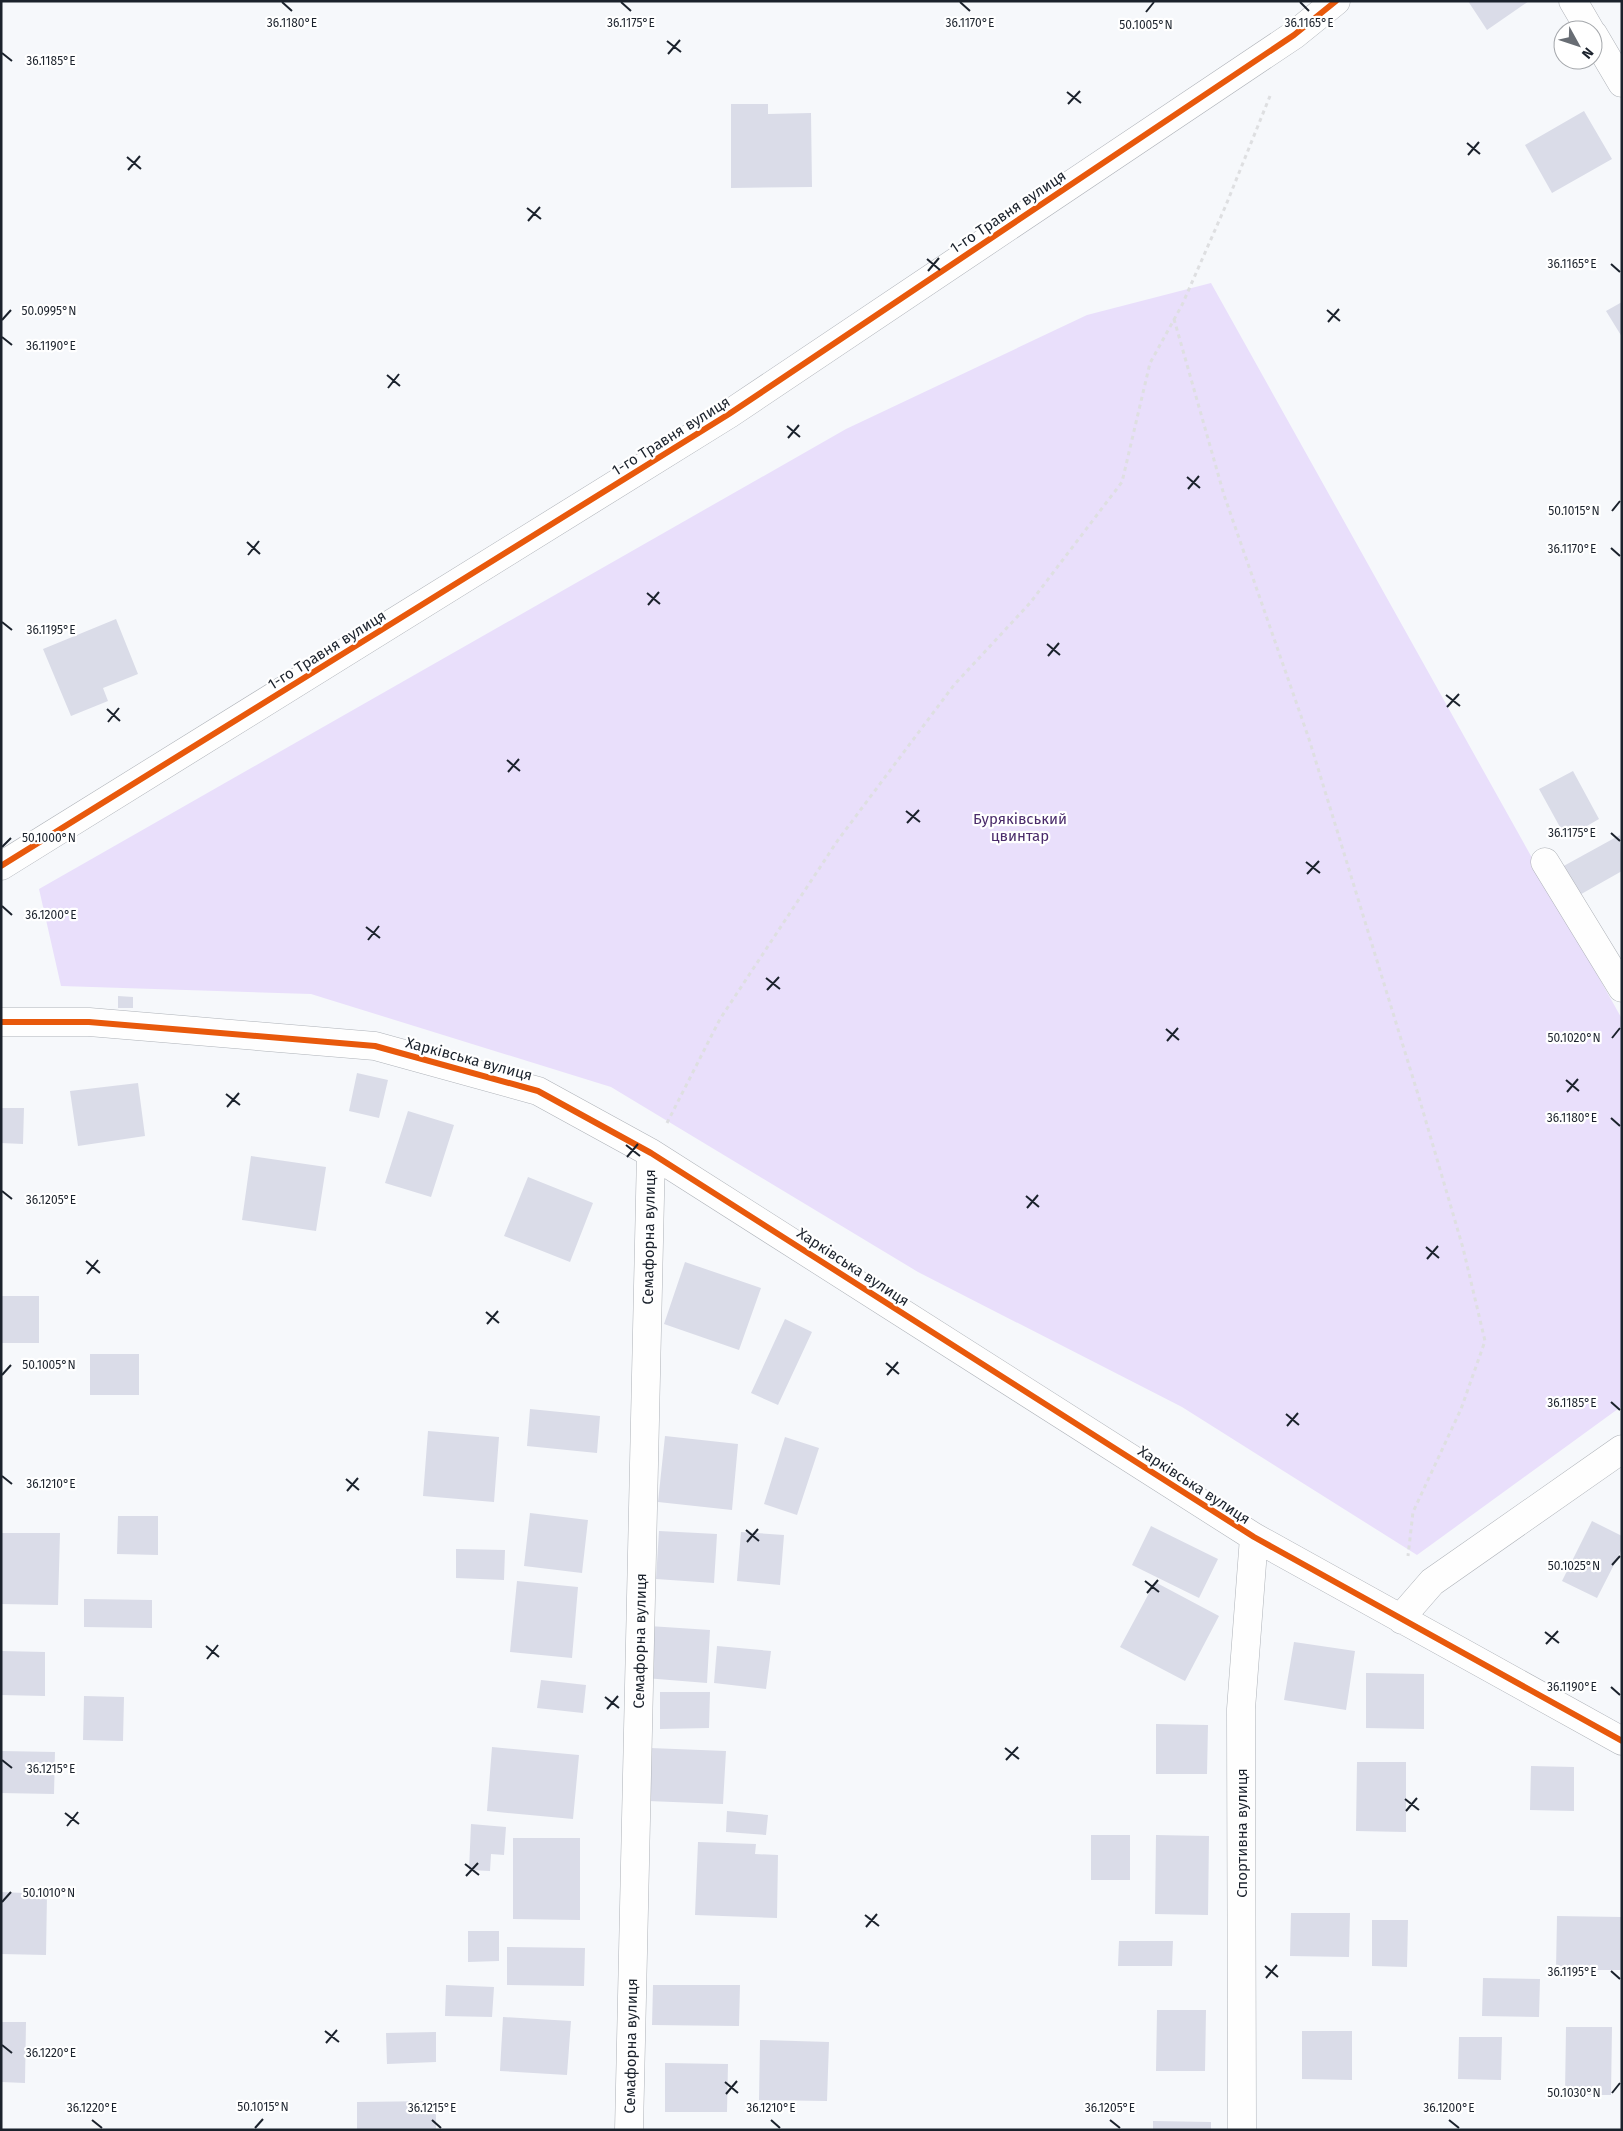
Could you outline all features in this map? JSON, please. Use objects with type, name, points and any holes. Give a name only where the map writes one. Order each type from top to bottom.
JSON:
[{"type":"street","name":"1-го Травня вулиця","points":[[1,866],[729,414],[1294,35],[1336,1]]},
{"type":"street","points":[[1574,1],[1584,20]]},
{"type":"street","points":[[1603,51],[1622,83]]},
{"type":"street","points":[[1545,862],[1622,988]]},
{"type":"street","name":"Харківська вулиця","points":[[1,1022],[89,1022],[375,1046],[538,1091],[651,1153],[1254,1537],[1622,1742]]},
{"type":"street","name":"Семафорна вулиця","points":[[629,2130],[651,1153]]},
{"type":"street","points":[[1402,1620],[1405,1613],[1432,1582],[1622,1449]]},
{"type":"street","name":"Спортивна вулиця","points":[[1242,2130],[1241,1709],[1254,1537]]},
{"type":"path","points":[[651,1153],[720,1019],[838,840],[954,686],[1030,603],[1122,482],[1150,363],[1174,319],[1226,205],[1272,89]]},
{"type":"path","points":[[1174,319],[1224,495],[1309,739],[1420,1101],[1463,1248],[1485,1341],[1462,1409],[1413,1512],[1408,1561]]},
{"type":"green space","name":"Буряківський цвинтар","points":[[1211,283],[1622,1019],[1622,1406],[1417,1555],[1182,1407],[918,1272],[611,1087],[311,994],[61,986],[39,889],[846,429],[1087,315]]},
{"type":"building","points":[[1468,1],[1529,1],[1487,30]]},
{"type":"building","points":[[731,104],[768,104],[768,114],[811,113],[812,187],[731,188]]},
{"type":"building","points":[[1584,111],[1612,159],[1552,193],[1525,145]]},
{"type":"building","points":[[1622,302],[1622,337],[1606,311]]},
{"type":"building","points":[[116,619],[138,674],[103,688],[108,701],[71,716],[43,649]]},
{"type":"building","points":[[1573,771],[1599,819],[1566,838],[1539,789]]},
{"type":"building","points":[[1620,835],[1622,871],[1576,897],[1560,868]]},
{"type":"building","points":[[118,996],[133,997],[133,1008],[118,1008]]},
{"type":"building","points":[[357,1073],[388,1080],[379,1118],[349,1111]]},
{"type":"building","points":[[138,1083],[145,1136],[78,1146],[70,1091]]},
{"type":"building","points":[[1,1108],[24,1108],[23,1144],[1,1143]]},
{"type":"building","points":[[408,1111],[454,1125],[431,1197],[385,1183]]},
{"type":"building","points":[[251,1156],[326,1167],[316,1231],[242,1220]]},
{"type":"building","points":[[528,1177],[593,1203],[570,1262],[504,1236]]},
{"type":"building","points":[[685,1262],[761,1288],[739,1350],[664,1324]]},
{"type":"building","points":[[1,1296],[39,1296],[39,1343],[1,1343]]},
{"type":"building","points":[[785,1319],[812,1332],[778,1405],[751,1393]]},
{"type":"building","points":[[90,1354],[139,1354],[139,1395],[90,1395]]},
{"type":"building","points":[[530,1409],[600,1416],[597,1453],[527,1446]]},
{"type":"building","points":[[428,1431],[499,1437],[494,1502],[423,1496]]},
{"type":"building","points":[[665,1436],[738,1444],[732,1510],[658,1502]]},
{"type":"building","points":[[785,1437],[819,1448],[797,1515],[764,1504]]},
{"type":"building","points":[[530,1513],[588,1520],[582,1573],[524,1566]]},
{"type":"building","points":[[118,1516],[158,1516],[158,1555],[117,1554]]},
{"type":"building","points":[[1592,1521],[1622,1536],[1622,1549],[1597,1598],[1562,1581]]},
{"type":"building","points":[[1151,1526],[1218,1559],[1199,1598],[1132,1565]]},
{"type":"building","points":[[659,1531],[717,1534],[714,1583],[656,1579]]},
{"type":"building","points":[[741,1532],[784,1535],[780,1585],[737,1581]]},
{"type":"building","points":[[1,1533],[60,1533],[58,1605],[1,1604]]},
{"type":"building","points":[[456,1549],[505,1550],[504,1580],[456,1578]]},
{"type":"building","points":[[517,1581],[578,1587],[572,1658],[510,1652]]},
{"type":"building","points":[[1155,1582],[1219,1616],[1185,1681],[1120,1647]]},
{"type":"building","points":[[84,1599],[152,1600],[152,1628],[84,1627]]},
{"type":"building","points":[[649,1626],[710,1630],[707,1683],[645,1678]]},
{"type":"building","points":[[1294,1642],[1355,1651],[1346,1710],[1284,1700]]},
{"type":"building","points":[[717,1646],[771,1651],[766,1689],[714,1683]]},
{"type":"building","points":[[1,1651],[45,1652],[45,1696],[1,1695]]},
{"type":"building","points":[[1366,1673],[1424,1674],[1424,1729],[1366,1728]]},
{"type":"building","points":[[541,1680],[586,1685],[583,1713],[537,1708]]},
{"type":"building","points":[[660,1692],[710,1692],[709,1728],[660,1729]]},
{"type":"building","points":[[84,1696],[124,1697],[123,1741],[83,1740]]},
{"type":"building","points":[[1156,1724],[1208,1725],[1207,1774],[1156,1774]]},
{"type":"building","points":[[492,1747],[579,1755],[573,1819],[487,1811]]},
{"type":"building","points":[[650,1748],[726,1751],[723,1804],[648,1801]]},
{"type":"building","points":[[1,1751],[55,1752],[54,1794],[1,1793]]},
{"type":"building","points":[[1357,1762],[1406,1762],[1406,1832],[1356,1831]]},
{"type":"building","points":[[1531,1766],[1574,1767],[1574,1811],[1530,1810]]},
{"type":"building","points":[[727,1811],[768,1815],[766,1835],[726,1832]]},
{"type":"building","points":[[471,1824],[506,1827],[504,1855],[491,1854],[490,1871],[469,1870]]},
{"type":"building","points":[[1091,1835],[1130,1835],[1130,1880],[1091,1880]]},
{"type":"building","points":[[1156,1835],[1209,1836],[1208,1915],[1155,1914]]},
{"type":"building","points":[[513,1838],[580,1838],[580,1920],[513,1919]]},
{"type":"building","points":[[698,1842],[756,1844],[755,1854],[778,1855],[777,1918],[695,1915]]},
{"type":"building","points":[[1,1892],[47,1894],[46,1955],[1,1954]]},
{"type":"building","points":[[1291,1913],[1350,1913],[1349,1957],[1290,1956]]},
{"type":"building","points":[[1557,1916],[1622,1917],[1622,1970],[1556,1970]]},
{"type":"building","points":[[1372,1920],[1408,1920],[1407,1967],[1372,1966]]},
{"type":"building","points":[[468,1931],[499,1931],[499,1961],[468,1962]]},
{"type":"building","points":[[1119,1941],[1173,1941],[1172,1966],[1118,1966]]},
{"type":"building","points":[[507,1947],[585,1948],[584,1986],[507,1985]]},
{"type":"building","points":[[1483,1978],[1540,1979],[1539,2017],[1482,2016]]},
{"type":"building","points":[[446,1985],[494,1987],[492,2017],[445,2016]]},
{"type":"building","points":[[653,1985],[740,1985],[739,2026],[652,2025]]},
{"type":"building","points":[[1157,2010],[1206,2010],[1205,2071],[1156,2071]]},
{"type":"building","points":[[503,2017],[571,2021],[567,2075],[500,2071]]},
{"type":"building","points":[[1,2022],[26,2022],[25,2083],[1,2082]]},
{"type":"building","points":[[1566,2027],[1612,2027],[1611,2095],[1565,2095]]},
{"type":"building","points":[[1302,2031],[1352,2031],[1352,2080],[1302,2079]]},
{"type":"building","points":[[436,2032],[436,2062],[387,2064],[386,2033]]},
{"type":"building","points":[[1459,2037],[1502,2037],[1501,2080],[1458,2079]]},
{"type":"building","points":[[760,2040],[829,2042],[827,2101],[759,2100]]},
{"type":"building","points":[[665,2063],[728,2064],[727,2112],[665,2112]]},
{"type":"building","points":[[436,2101],[436,2130],[357,2130],[357,2102]]},
{"type":"building","points":[[1153,2121],[1211,2122],[1211,2130],[1153,2130]]},
{"type":"cycle path","points":[[1,866],[729,414],[1294,35],[1336,1]]},
{"type":"cycle path","points":[[1,1022],[89,1022],[375,1046],[538,1091],[651,1153],[1254,1537],[1622,1741]]}]
